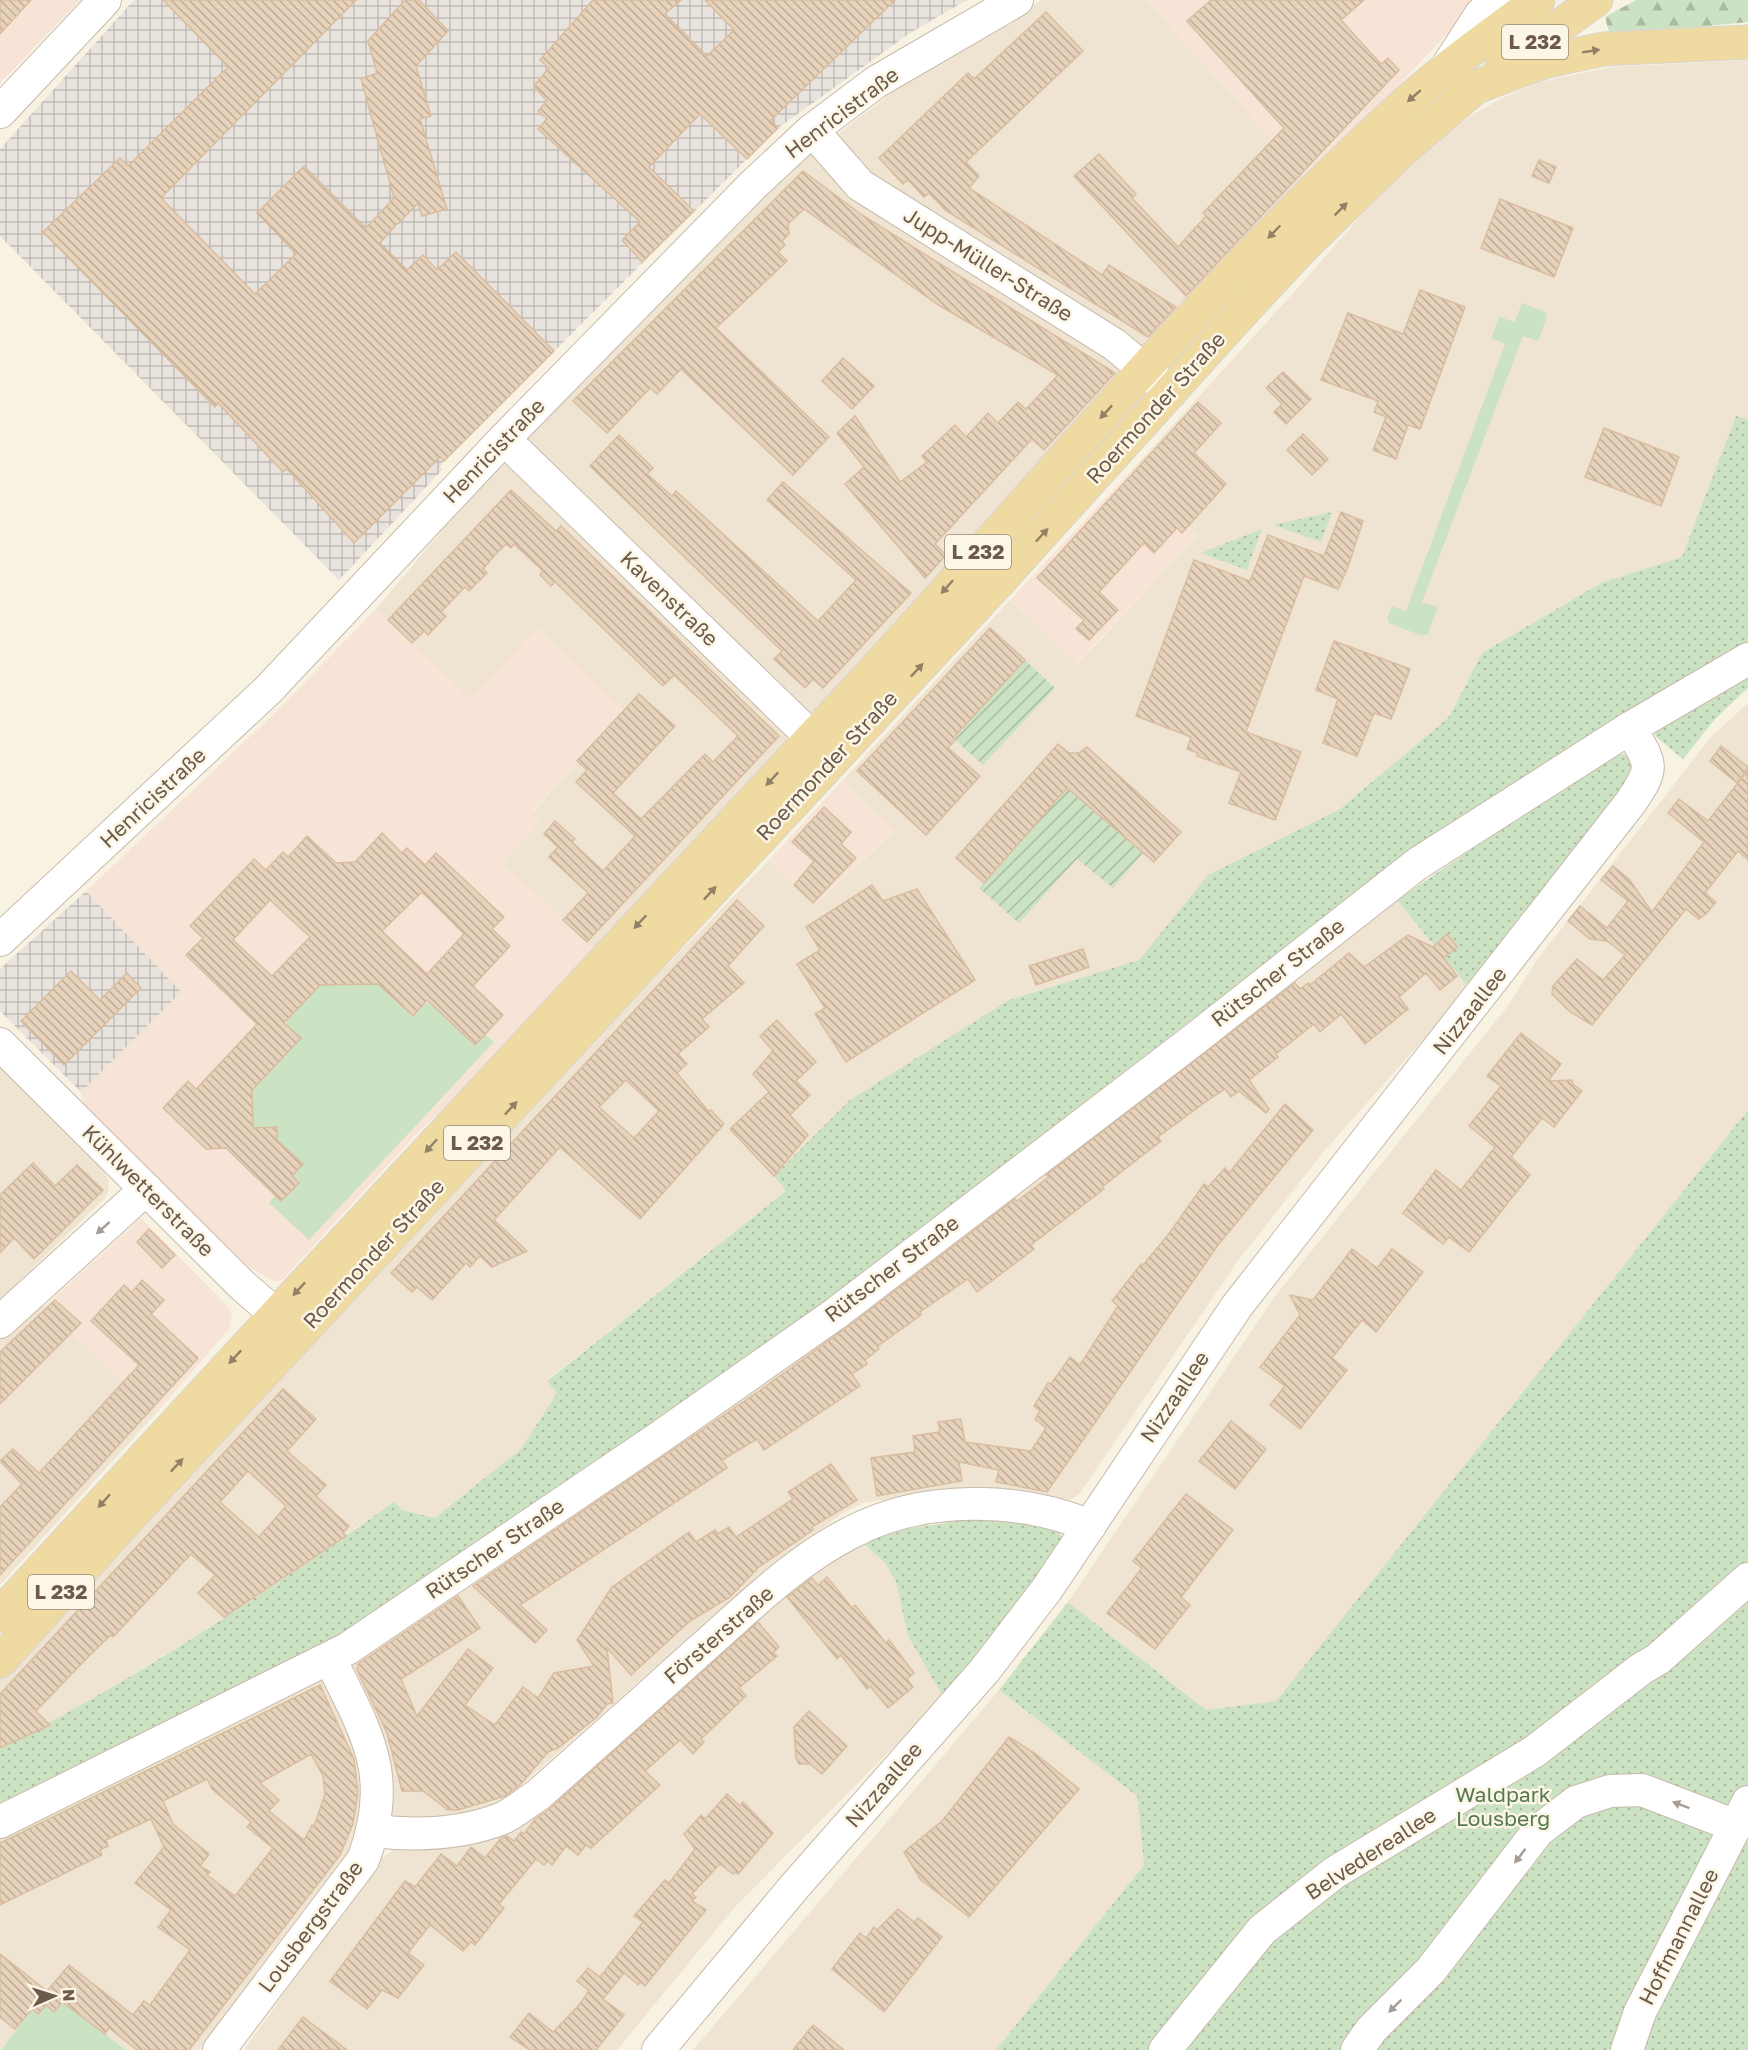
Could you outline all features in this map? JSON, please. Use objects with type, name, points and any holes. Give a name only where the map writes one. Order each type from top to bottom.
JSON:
[{"type":"main road","name":"Roermonder Straße","points":[[823,747],[1146,369],[1327,179],[1398,110],[1446,69],[1538,0]]},
{"type":"main road","name":"L 232","points":[[1476,87],[1542,36],[1596,0]]},
{"type":"main road","name":"Roermonder Straße","points":[[0,1616],[287,1325],[823,747],[1171,392],[1300,250],[1400,152],[1476,87],[1543,62],[1592,51],[1748,42]]},
{"type":"main road","name":"Roermonder Straße","points":[[0,1661],[287,1325]]},
{"type":"street","points":[[0,112],[105,0]]},
{"type":"street","name":"Henricistraße","points":[[0,940],[268,690],[504,439],[753,185],[812,130],[876,82],[1017,0]]},
{"type":"street","name":"Roermonder Straße","points":[[1446,69],[1481,14],[1498,0]]},
{"type":"street","name":"Jupp-Müller-Straße","points":[[812,130],[860,185],[1115,345],[1171,392]]},
{"type":"street","name":"Kavenstraße","points":[[504,439],[823,747]]},
{"type":"street","name":"Rütscher Straße","points":[[0,1822],[330,1659],[657,1439],[835,1314],[1196,1038],[1410,870],[1630,728],[1748,659]]},
{"type":"street","name":"Nizzaallee","points":[[658,2050],[795,1886],[985,1670],[1090,1526],[1148,1436],[1238,1306],[1631,802],[1649,771],[1647,760],[1630,728]]},
{"type":"street","name":"Kühlwetterstraße","points":[[0,1044],[242,1286],[287,1325]]},
{"type":"street","points":[[0,1322],[146,1189]]},
{"type":"street","name":"Försterstraße","points":[[374,1831],[398,1834],[435,1833],[472,1828],[505,1817],[538,1795],[790,1572],[852,1531],[909,1513],[970,1504],[995,1504],[1042,1511],[1090,1526]]},
{"type":"street","name":"Belvedereallee","points":[[1165,2050],[1262,1930],[1334,1873],[1535,1751],[1641,1669],[1658,1659],[1748,1579]]},
{"type":"street","name":"Lousbergstraße","points":[[219,2050],[363,1860],[374,1831],[378,1782],[375,1759],[367,1734],[330,1659]]},
{"type":"street","points":[[1357,2050],[1371,2030],[1431,1970],[1538,1831],[1576,1802],[1610,1791],[1642,1790],[1742,1814]]},
{"type":"street","name":"Hoffmannallee","points":[[1627,2050],[1640,2012],[1742,1814]]},
{"type":"shaded area","points":[[0,0],[80,0],[0,83]]},
{"type":"shaded area","points":[[134,0],[967,0],[910,33],[778,128],[444,461],[440,466],[443,469],[339,580],[0,236],[0,149]]},
{"type":"shaded area","points":[[1042,0],[1146,0],[1309,180],[970,551],[597,952],[502,863],[539,822],[531,814],[624,710],[469,699],[376,609],[472,495],[789,171],[897,89]]},
{"type":"shaded area","points":[[1146,0],[1485,0],[1443,38],[1309,180]]},
{"type":"shaded area","points":[[1748,60],[1748,419],[1736,416],[1683,557],[1601,583],[1482,653],[1449,717],[1340,809],[1208,875],[1139,960],[1009,1000],[774,1176],[787,1190],[547,1380],[557,1393],[521,1449],[435,1518],[402,1510],[395,1501],[205,1630],[50,1725],[0,1749],[0,1677],[444,1195],[769,860],[814,905],[895,831],[842,781],[1010,600],[1078,663],[1198,535],[1131,471],[1304,281],[1397,174],[1472,115],[1502,98],[1540,82],[1611,67]]},
{"type":"shaded area","points":[[1131,471],[1198,535],[1077,663],[1010,600]]},
{"type":"shaded area","points":[[376,609],[469,699],[538,628],[624,710],[531,813],[539,822],[502,863],[597,952],[480,1076],[421,1129],[281,1281],[273,1281],[243,1263],[188,1213],[84,1107],[81,1092],[180,992],[86,891],[277,711]]},
{"type":"shaded area","points":[[1748,703],[1748,1110],[1276,1701],[1206,1710],[1068,1602],[1273,1299],[1507,1007],[1537,960],[1711,737]]},
{"type":"shaded area","points":[[842,781],[895,830],[814,905],[769,860]]},
{"type":"shaded area","points":[[86,891],[181,992],[81,1092],[0,1011],[0,969]]},
{"type":"shaded area","points":[[1397,900],[1469,988],[1325,1150],[1237,1262],[1080,1493],[1071,1500],[1062,1501],[985,1487],[924,1493],[863,1503],[843,1513],[764,1571],[508,1797],[488,1807],[459,1815],[395,1820],[388,1811],[344,1665]]},
{"type":"shaded area","points":[[0,1067],[102,1168],[108,1179],[109,1190],[105,1198],[17,1283],[157,1412],[0,1585]]},
{"type":"shaded area","points":[[141,1218],[230,1309],[232,1315],[229,1329],[157,1412],[43,1308]]},
{"type":"shaded area","points":[[863,1543],[885,1563],[896,1582],[908,1636],[943,1697],[734,1908],[617,2050],[244,2050],[380,1859],[394,1850],[474,1837],[785,1585]]},
{"type":"shaded area","points":[[323,1674],[359,1743],[369,1802],[361,1840],[199,2050],[0,2050],[0,1836]]},
{"type":"shaded area","points":[[999,1690],[1137,1796],[1144,1865],[996,2050],[693,2050]]},
{"type":"green space","points":[[1636,0],[1748,0],[1748,22],[1610,36],[1605,17]]},
{"type":"green space","points":[[1522,303],[1545,312],[1547,317],[1538,341],[1523,336],[1422,602],[1438,607],[1428,634],[1422,636],[1389,623],[1387,618],[1392,606],[1406,611],[1505,344],[1491,338],[1499,317],[1515,322]]},
{"type":"green space","points":[[1736,416],[1748,419],[1748,644],[1394,864],[822,1304],[600,1461],[320,1651],[0,1803],[0,1749],[102,1693],[202,1632],[300,1568],[395,1501],[402,1510],[435,1518],[521,1449],[557,1393],[547,1381],[786,1191],[774,1176],[850,1100],[1009,1000],[1139,960],[1208,875],[1340,809],[1449,717],[1482,653],[1601,583],[1682,557]]},
{"type":"green space","points":[[1332,512],[1321,542],[1273,525]]},
{"type":"green space","points":[[1262,529],[1247,570],[1201,553]]},
{"type":"green space","points":[[1025,660],[1055,688],[983,765],[953,738]]},
{"type":"green space","points":[[1748,668],[1748,688],[1716,718],[1683,759],[1655,736],[1657,727]]},
{"type":"green space","points":[[1614,752],[1631,756],[1636,775],[1469,988],[1397,900]]},
{"type":"green space","points":[[1067,788],[1143,853],[1113,888],[1077,859],[1019,923],[979,888]]},
{"type":"green space","points":[[378,983],[412,1016],[424,1003],[431,1003],[475,1045],[485,1034],[494,1042],[309,1240],[269,1203],[275,1195],[282,1201],[298,1183],[291,1177],[303,1164],[277,1140],[277,1128],[249,1128],[253,1124],[252,1090],[300,1038],[287,1027],[287,1020],[320,985]]},
{"type":"green space","name":"Waldpark Lousberg","points":[[1748,1110],[1748,2050],[996,2050],[1144,1865],[1137,1796],[999,1690],[1068,1602],[1206,1710],[1276,1701]]},
{"type":"green space","points":[[968,1519],[1027,1524],[1059,1532],[1065,1542],[1005,1624],[943,1697],[908,1636],[896,1582],[885,1563],[863,1543],[907,1529]]},
{"type":"green space","points":[[62,2002],[126,2050],[1,2050],[32,2009],[38,2014],[46,2005],[54,2012]]},
{"type":"building","points":[[0,0],[31,0],[0,34]]},
{"type":"building","points":[[163,0],[356,0],[161,198],[255,294],[296,254],[257,213],[304,166],[366,228],[394,198],[361,79],[377,73],[368,41],[405,0],[419,0],[448,31],[416,66],[431,116],[420,119],[447,209],[422,216],[418,203],[399,223],[394,225],[380,243],[407,270],[423,255],[437,270],[456,252],[554,351],[444,461],[440,457],[354,543],[287,469],[283,472],[218,403],[215,407],[43,232],[120,158],[128,166],[228,67]]},
{"type":"building","points":[[593,0],[681,0],[665,14],[707,56],[734,30],[705,0],[895,0],[771,120],[778,128],[747,159],[700,114],[649,167],[694,211],[642,262],[622,240],[640,222],[538,129],[547,119],[538,111],[547,101],[534,86],[549,68],[540,60]]},
{"type":"building","points":[[1211,0],[1364,0],[1341,20],[1381,64],[1388,58],[1399,70],[1186,296],[1074,176],[1099,154],[1136,194],[1132,198],[1178,247],[1206,216],[1203,213],[1284,128],[1187,21]]},
{"type":"building","points":[[1046,12],[1083,51],[966,162],[979,176],[969,188],[1102,275],[1109,265],[1176,307],[1148,337],[945,210],[929,193],[924,197],[908,180],[903,184],[879,158],[968,73],[974,79]]},
{"type":"building","points":[[1539,160],[1556,167],[1549,183],[1532,176]]},
{"type":"building","points":[[803,171],[862,215],[1115,373],[1044,450],[1032,439],[935,544],[946,555],[925,578],[845,484],[864,467],[837,433],[855,416],[900,482],[927,462],[922,456],[955,425],[966,437],[988,413],[998,423],[1018,402],[1026,409],[1058,375],[937,304],[804,209],[788,224],[789,234],[782,241],[785,245],[778,252],[787,261],[716,328],[829,437],[793,475],[681,369],[657,394],[650,388],[607,433],[573,401]]},
{"type":"building","points":[[1500,199],[1573,228],[1554,277],[1481,248]]},
{"type":"building","points":[[1420,290],[1465,307],[1420,429],[1408,425],[1396,459],[1373,450],[1386,417],[1374,412],[1378,401],[1321,380],[1348,313],[1403,334]]},
{"type":"building","points":[[843,358],[874,386],[852,409],[822,381]]},
{"type":"building","points":[[1283,372],[1311,399],[1286,424],[1274,412],[1282,404],[1266,388]]},
{"type":"building","points":[[1198,402],[1221,423],[1194,453],[1226,484],[1182,533],[1177,528],[1154,553],[1144,543],[1099,592],[1118,610],[1089,640],[1076,629],[1084,620],[1037,578]]},
{"type":"building","points":[[1604,428],[1679,457],[1661,506],[1585,477]]},
{"type":"building","points":[[1303,434],[1328,459],[1312,475],[1287,450]]},
{"type":"building","points":[[619,435],[653,468],[647,474],[672,496],[676,491],[818,621],[856,580],[767,500],[783,482],[911,593],[823,688],[813,679],[805,688],[774,659],[782,651],[590,466]]},
{"type":"building","points":[[511,490],[556,531],[561,526],[779,736],[587,942],[563,920],[588,893],[549,857],[558,847],[544,834],[555,821],[575,839],[572,842],[603,871],[635,836],[576,782],[587,770],[577,761],[639,694],[675,726],[613,793],[641,819],[705,754],[713,762],[738,736],[674,675],[663,686],[555,582],[551,586],[540,575],[543,571],[514,544],[511,548],[506,544],[483,569],[487,573],[469,591],[465,587],[441,612],[446,616],[428,635],[424,631],[412,643],[388,620]]},
{"type":"building","points":[[1341,512],[1363,521],[1348,567],[1338,589],[1304,576],[1246,732],[1301,752],[1275,820],[1229,803],[1241,772],[1197,756],[1198,753],[1187,749],[1191,737],[1136,716],[1194,560],[1250,581],[1268,535],[1324,556]]},
{"type":"building","points":[[990,628],[1025,660],[953,738],[955,740],[948,748],[980,776],[926,835],[857,771]]},
{"type":"building","points":[[1334,641],[1410,669],[1391,719],[1374,713],[1357,756],[1323,743],[1338,699],[1316,690]]},
{"type":"building","points":[[1058,744],[1069,753],[1079,753],[1087,747],[1181,832],[1154,862],[1067,788],[984,883],[956,858]]},
{"type":"building","points":[[1721,746],[1748,767],[1737,783],[1710,761]]},
{"type":"building","points":[[1748,770],[1748,860],[1738,851],[1705,893],[1716,902],[1706,914],[1699,919],[1686,909],[1592,1025],[1569,1011],[1552,994],[1553,986],[1577,959],[1603,980],[1625,955],[1607,941],[1590,939],[1568,921],[1580,906],[1607,928],[1628,901],[1601,880],[1613,866],[1629,879],[1652,912],[1704,842],[1668,813],[1679,799],[1708,821]]},
{"type":"building","points":[[824,807],[851,832],[841,844],[856,858],[813,903],[794,885],[814,861],[792,842]]},
{"type":"building","points":[[382,833],[402,853],[407,848],[425,865],[436,853],[504,917],[492,929],[510,946],[473,986],[503,1015],[475,1045],[427,1000],[413,1016],[378,984],[320,985],[284,1023],[301,1038],[252,1090],[253,1128],[277,1127],[277,1140],[303,1164],[292,1176],[299,1183],[281,1201],[226,1148],[206,1149],[163,1108],[188,1081],[196,1089],[257,1024],[186,955],[203,938],[190,926],[254,859],[266,870],[283,852],[288,857],[307,836],[336,863],[355,862]],"holes":[[[422,892],[464,934],[427,974],[382,931]],[[270,900],[310,937],[272,976],[233,940]]]},
{"type":"building","points":[[872,885],[883,901],[917,889],[975,980],[846,1062],[815,1014],[825,1008],[797,964],[820,950],[806,927]]},
{"type":"building","points":[[737,900],[764,926],[728,966],[744,983],[702,1019],[709,1027],[678,1054],[687,1064],[677,1073],[709,1112],[711,1110],[724,1124],[640,1219],[560,1147],[494,1220],[527,1251],[492,1267],[480,1256],[470,1267],[466,1263],[432,1300],[417,1287],[412,1292],[391,1273]],"holes":[[[626,1080],[659,1111],[634,1138],[599,1107]]]},
{"type":"building","points":[[1447,934],[1457,947],[1444,958],[1457,976],[1440,990],[1426,973],[1399,997],[1408,1009],[1365,1044],[1341,1014],[1320,1032],[1314,1024],[1276,1054],[1278,1057],[1249,1080],[1269,1109],[1266,1113],[1239,1091],[1231,1097],[1225,1089],[1207,1101],[1158,1137],[1161,1141],[1102,1187],[1104,1189],[1031,1245],[1034,1249],[977,1292],[968,1279],[920,1312],[921,1315],[878,1346],[879,1349],[865,1360],[867,1364],[852,1374],[860,1386],[764,1450],[757,1439],[722,1460],[727,1468],[520,1605],[547,1630],[535,1643],[473,1586],[759,1391],[846,1328],[1015,1199],[1017,1201],[1049,1177],[1046,1175],[1295,983],[1300,989],[1308,983],[1310,985],[1349,953],[1364,967],[1408,935],[1433,947]]},
{"type":"building","points":[[1083,949],[1089,967],[1036,985],[1029,966]]},
{"type":"building","points":[[71,971],[100,1000],[127,973],[141,988],[64,1065],[21,1021]]},
{"type":"building","points":[[777,1020],[816,1062],[796,1081],[810,1095],[790,1115],[808,1135],[774,1176],[730,1129],[769,1092],[753,1074],[773,1051],[760,1036]]},
{"type":"building","points":[[1521,1033],[1561,1064],[1548,1081],[1572,1080],[1573,1084],[1582,1091],[1554,1127],[1542,1118],[1511,1157],[1530,1175],[1469,1252],[1449,1237],[1443,1244],[1403,1213],[1436,1170],[1461,1190],[1495,1147],[1469,1126],[1501,1086],[1487,1076]]},
{"type":"building","points":[[1285,1104],[1313,1130],[1218,1245],[1047,1492],[996,1482],[999,1470],[959,1462],[962,1481],[877,1496],[871,1458],[915,1452],[913,1436],[940,1432],[938,1422],[961,1419],[965,1442],[1031,1451],[1046,1428],[1035,1419],[1040,1411],[1034,1406],[1048,1383],[1051,1384],[1070,1357],[1080,1365],[1118,1306],[1112,1301],[1141,1264],[1143,1265],[1168,1235],[1204,1184],[1208,1187],[1225,1168],[1229,1173]]},
{"type":"building","points":[[33,1163],[55,1186],[77,1165],[103,1190],[34,1259],[14,1238],[0,1253],[0,1195]]},
{"type":"building","points":[[149,1229],[175,1255],[162,1268],[137,1242]]},
{"type":"building","points":[[1352,1249],[1377,1268],[1392,1249],[1423,1272],[1376,1332],[1362,1320],[1346,1340],[1332,1358],[1347,1370],[1300,1429],[1270,1405],[1285,1386],[1260,1367],[1300,1315],[1290,1295],[1313,1300]]},
{"type":"building","points":[[142,1280],[164,1300],[151,1314],[198,1358],[0,1575],[0,1507],[22,1484],[0,1461],[13,1449],[39,1473],[139,1365],[91,1321],[124,1285],[132,1292]]},
{"type":"building","points":[[55,1300],[81,1323],[0,1404],[0,1352]]},
{"type":"building","points":[[283,1389],[316,1419],[287,1451],[326,1485],[316,1496],[349,1526],[343,1533],[346,1536],[224,1617],[198,1593],[215,1575],[191,1554],[113,1637],[111,1635],[90,1655],[36,1711],[50,1725],[0,1748],[0,1694]],"holes":[[[248,1471],[286,1506],[259,1537],[220,1502]]]},
{"type":"building","points":[[1231,1421],[1266,1449],[1235,1489],[1199,1461]]},
{"type":"building","points":[[831,1464],[857,1500],[812,1527],[813,1530],[759,1567],[730,1597],[690,1621],[631,1675],[607,1648],[613,1703],[607,1704],[597,1717],[558,1748],[548,1752],[520,1785],[505,1796],[458,1810],[448,1810],[423,1791],[402,1791],[387,1733],[357,1670],[358,1664],[458,1596],[480,1628],[401,1679],[417,1716],[468,1649],[493,1668],[465,1705],[495,1725],[523,1687],[538,1698],[554,1673],[594,1666],[577,1640],[612,1587],[689,1532],[696,1542],[715,1530],[718,1534],[729,1527],[736,1537],[793,1499],[788,1492]]},
{"type":"building","points":[[1186,1494],[1233,1530],[1181,1597],[1190,1605],[1155,1649],[1107,1613],[1142,1568],[1133,1561]]},
{"type":"building","points":[[827,1577],[852,1608],[855,1605],[886,1643],[889,1640],[914,1673],[907,1679],[913,1687],[888,1708],[870,1686],[867,1689],[841,1655],[837,1659],[787,1597],[812,1578],[818,1585]]},
{"type":"building","points":[[758,1622],[779,1647],[773,1653],[777,1656],[739,1688],[746,1696],[701,1739],[704,1742],[693,1754],[680,1740],[645,1771],[660,1785],[591,1848],[586,1845],[578,1855],[566,1846],[552,1865],[548,1861],[544,1865],[536,1859],[499,1904],[504,1908],[475,1945],[471,1942],[463,1951],[430,1925],[408,1953],[424,1965],[398,1998],[382,1990],[367,2009],[330,1981],[405,1881],[415,1887],[441,1854],[457,1866],[471,1847],[485,1858],[501,1838],[507,1836],[514,1841],[521,1832],[524,1834],[535,1819],[547,1811]]},
{"type":"building","points":[[320,1685],[354,1759],[358,1793],[353,1824],[340,1855],[189,2050],[137,2050],[109,2028],[105,2034],[62,2002],[54,2012],[46,2005],[38,2014],[32,2009],[15,2029],[0,2017],[0,1954],[47,1991],[69,1965],[133,2015],[144,2001],[150,2005],[190,1950],[158,1927],[171,1910],[135,1883],[164,1847],[151,1819],[106,1840],[108,1846],[100,1850],[102,1855],[0,1905],[0,1843]],"holes":[[[311,1754],[323,1776],[325,1794],[314,1826],[312,1825],[304,1840],[269,1811],[279,1800],[260,1783]],[[207,1779],[212,1789],[251,1822],[247,1827],[273,1848],[235,1896],[207,1875],[210,1872],[200,1866],[209,1854],[173,1824],[163,1801]]]},
{"type":"building","points":[[809,1711],[847,1746],[822,1774],[810,1764],[799,1764],[796,1758],[794,1727]]},
{"type":"building","points":[[1009,1737],[1036,1754],[1079,1789],[969,1917],[920,1879],[904,1852],[942,1821]]},
{"type":"building","points":[[727,1794],[740,1806],[743,1802],[773,1833],[738,1874],[735,1872],[733,1874],[720,1864],[692,1894],[696,1897],[692,1901],[706,1910],[645,1986],[640,1982],[638,1985],[624,1973],[603,1999],[624,2015],[596,2050],[530,2050],[510,2037],[529,2013],[553,2032],[579,2005],[589,1991],[577,1981],[588,1968],[600,1977],[643,1922],[634,1916],[665,1880],[669,1883],[695,1849],[684,1834],[701,1815],[705,1819]]},
{"type":"building","points":[[898,1909],[914,1922],[918,1918],[942,1937],[884,2012],[832,1969],[860,1933],[866,1938],[874,1927],[877,1930]]},
{"type":"building","points":[[303,2017],[347,2050],[278,2050]]},
{"type":"building","points":[[813,2025],[844,2050],[793,2050]]}]
